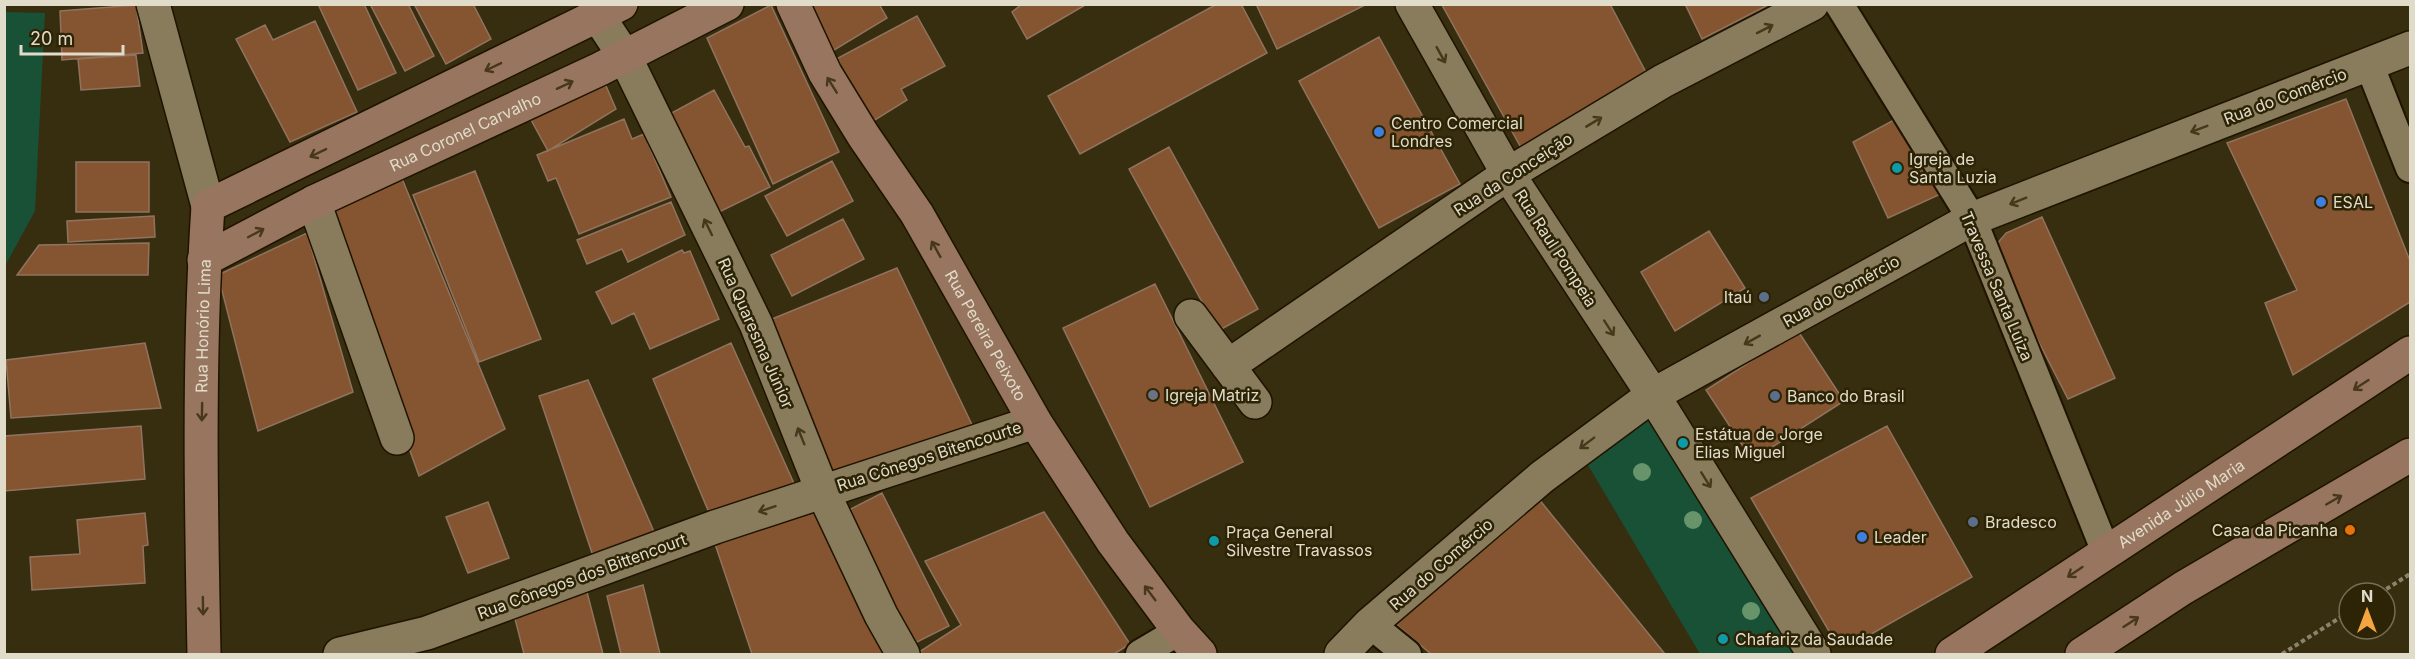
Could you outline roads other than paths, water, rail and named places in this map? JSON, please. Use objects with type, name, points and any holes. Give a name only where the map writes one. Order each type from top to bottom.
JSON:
[{"type":"main road","name":"Rua Coronel Carvalho","points":[[204,260],[314,202],[624,57],[726,4]]},
{"type":"main road","name":"Rua Pereira Peixoto","points":[[793,4],[825,73],[863,135],[917,214],[1035,422],[1113,542],[1179,630],[1200,654]]},
{"type":"main road","points":[[208,206],[609,10]]},
{"type":"main road","name":"Rua Honório Lima","points":[[204,654],[200,474],[204,260],[208,206]]},
{"type":"main road","name":"Avenida Júlio Maria","points":[[1952,654],[2410,353]]},
{"type":"main road","points":[[2082,654],[2183,588],[2410,455]]},
{"type":"street","name":"Rua Honório Lima","points":[[153,4],[208,206]]},
{"type":"street","name":"Rua Raul Pompeia","points":[[1412,4],[1508,174],[1653,395],[1814,654]]},
{"type":"street","name":"Rua da Conceição","points":[[1228,366],[1508,174],[1663,81],[1812,4]]},
{"type":"street","name":"Travessa Santa Luiza","points":[[1839,4],[1972,219],[2106,552]]},
{"type":"street","name":"Rua Quaresma Júnior","points":[[609,10],[624,57],[750,311],[822,490],[881,615],[903,654]]},
{"type":"street","name":"Rua do Comércio","points":[[1341,654],[1370,624],[1542,477],[1653,395],[1972,219],[2410,48]]},
{"type":"street","points":[[2369,64],[2410,168]]},
{"type":"street","points":[[314,202],[397,438]]},
{"type":"street","points":[[1191,316],[1255,402]]},
{"type":"street","name":"Rua Cônegos Bitencourte","points":[[822,490],[1035,422]]},
{"type":"street","name":"Rua Cônegos dos Bittencourt","points":[[340,654],[427,644],[670,543],[822,490]]},
{"type":"street","points":[[1370,624],[1407,654]]},
{"type":"street","points":[[1140,654],[1179,630]]},
{"type":"place","name":"Centro Comercial Londres","points":[[1379,132]]},
{"type":"place","name":"Igreja de Santa Luzia","points":[[1897,168]]},
{"type":"place","name":"ESAL","points":[[2321,202]]},
{"type":"place","name":"Itaú","points":[[1764,297]]},
{"type":"place","name":"Igreja Matriz","points":[[1153,395]]},
{"type":"place","name":"Banco do Brasil","points":[[1775,396]]},
{"type":"place","name":"Estátua de Jorge Elias Miguel","points":[[1683,443]]},
{"type":"place","name":"Bradesco","points":[[1973,522]]},
{"type":"place","name":"Casa da Picanha","points":[[2350,530]]},
{"type":"place","name":"Leader","points":[[1862,537]]},
{"type":"place","name":"Praça General Silvestre Travassos","points":[[1214,541]]},
{"type":"place","name":"Chafariz da Saudade","points":[[1723,639]]}]
